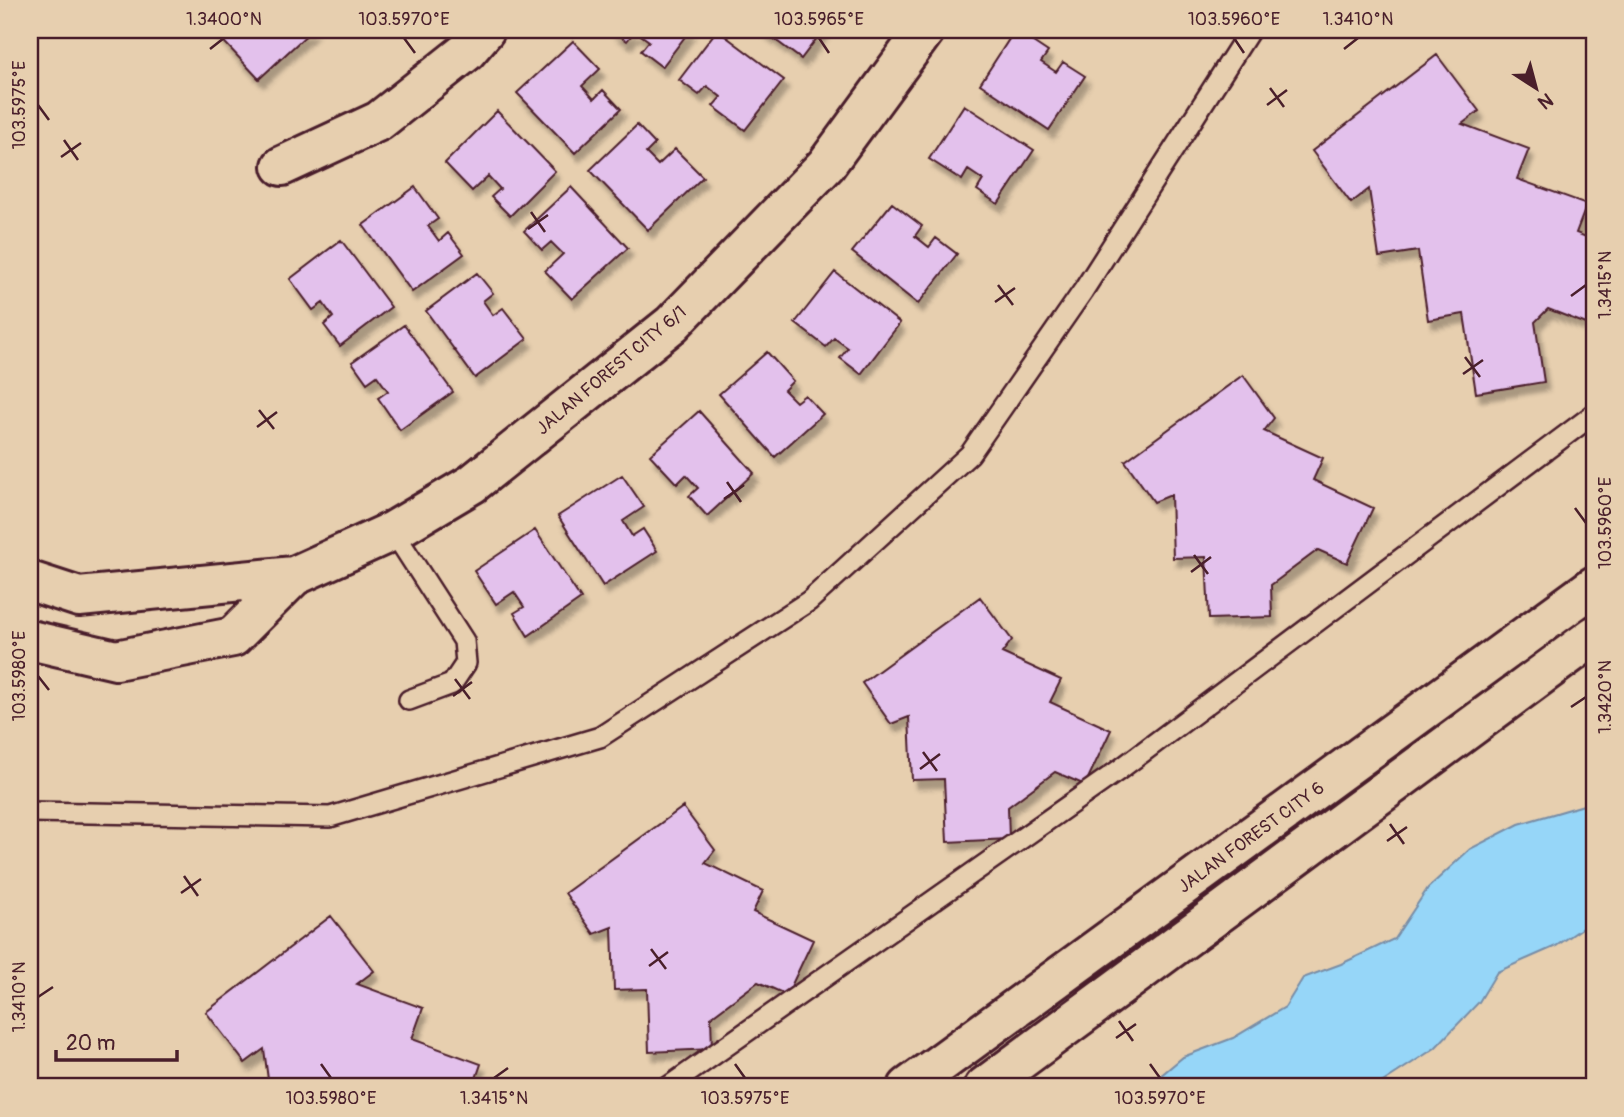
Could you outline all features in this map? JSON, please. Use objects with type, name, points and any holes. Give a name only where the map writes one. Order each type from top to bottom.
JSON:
[{"type":"street","points":[[282,166],[379,121],[466,52],[485,30]]},
{"type":"street","name":"JALAN FOREST CITY 6/1","points":[[30,580],[79,597],[294,576],[393,531],[472,484],[671,324],[826,166],[925,30]]},
{"type":"street","name":"JALAN FOREST CITY 6/1","points":[[30,640],[116,660],[233,637],[294,576]]},
{"type":"street","name":"JALAN FOREST CITY 6","points":[[908,1087],[1594,586]]},
{"type":"street","points":[[984,1087],[1594,636]]},
{"type":"lane","points":[[30,812],[330,817],[600,737],[809,601],[970,454],[1083,291],[1250,30]]},
{"type":"lane","points":[[668,1087],[1119,770],[1594,414]]},
{"type":"lane","points":[[393,531],[464,641],[466,663],[452,684],[409,700]]},
{"type":"water","points":[[1594,797],[1594,920],[1556,946],[1497,972],[1479,1002],[1435,1048],[1375,1087],[1147,1087],[1183,1057],[1233,1038],[1285,1007],[1303,978],[1341,964],[1394,939],[1428,888],[1470,849],[1519,824],[1587,804]]},
{"type":"building","points":[[213,30],[312,30],[259,79]]},
{"type":"building","points":[[612,30],[690,30],[662,67],[641,51],[649,41],[635,31],[627,41]]},
{"type":"building","points":[[717,30],[784,80],[745,130],[713,106],[721,97],[707,86],[699,95],[679,80]]},
{"type":"building","points":[[762,30],[823,30],[801,59]]},
{"type":"building","points":[[1015,30],[1048,52],[1041,62],[1056,72],[1063,62],[1085,76],[1049,130],[980,84]]},
{"type":"building","points":[[573,41],[600,69],[582,86],[594,99],[603,90],[621,109],[575,153],[517,93]]},
{"type":"building","points":[[1437,55],[1479,111],[1462,124],[1529,149],[1517,179],[1587,204],[1576,233],[1594,240],[1594,327],[1548,309],[1535,322],[1544,382],[1476,393],[1464,314],[1428,320],[1418,251],[1379,257],[1369,189],[1351,203],[1312,151]]},
{"type":"building","points":[[964,105],[1034,150],[998,204],[977,190],[983,180],[968,170],[962,180],[929,159]]},
{"type":"building","points":[[497,111],[555,171],[510,216],[491,197],[500,189],[488,176],[472,191],[445,163]]},
{"type":"building","points":[[637,125],[655,144],[646,153],[658,165],[675,149],[703,177],[648,230],[590,170]]},
{"type":"building","points":[[415,187],[438,219],[428,226],[439,241],[448,233],[464,254],[412,292],[363,225]]},
{"type":"building","points":[[571,187],[628,248],[572,299],[545,271],[563,254],[551,242],[542,250],[524,231]]},
{"type":"building","points":[[892,203],[922,226],[915,236],[929,247],[936,238],[957,254],[918,304],[852,252]]},
{"type":"building","points":[[341,240],[391,307],[340,346],[324,325],[333,317],[323,303],[313,310],[290,279]]},
{"type":"building","points":[[835,272],[900,323],[861,374],[840,358],[848,348],[834,338],[826,347],[795,323]]},
{"type":"building","points":[[477,273],[493,293],[483,301],[493,315],[503,308],[527,339],[475,378],[426,311]]},
{"type":"building","points":[[404,325],[453,392],[400,430],[378,398],[388,391],[377,376],[367,383],[352,362]]},
{"type":"building","points":[[767,352],[793,381],[784,390],[796,402],[805,395],[823,414],[775,457],[719,394]]},
{"type":"building","points":[[1243,375],[1274,418],[1264,431],[1323,458],[1313,480],[1373,508],[1347,563],[1318,550],[1271,585],[1272,617],[1209,619],[1206,557],[1173,558],[1171,495],[1154,502],[1125,461]]},
{"type":"building","points":[[699,411],[754,473],[707,516],[689,496],[698,488],[686,475],[677,484],[650,455]]},
{"type":"building","points":[[622,475],[644,507],[623,521],[632,536],[643,529],[657,551],[603,586],[558,516]]},
{"type":"building","points":[[535,530],[581,599],[528,636],[514,613],[524,607],[514,592],[496,604],[474,571]]},
{"type":"building","points":[[980,597],[1012,640],[1002,653],[1061,680],[1050,702],[1111,730],[1085,785],[1055,772],[1008,807],[1009,839],[947,842],[944,779],[912,780],[909,717],[891,724],[862,683]]},
{"type":"building","points":[[683,807],[715,850],[705,863],[763,891],[753,912],[813,940],[787,995],[758,982],[711,1017],[712,1049],[649,1052],[647,989],[614,990],[612,927],[594,934],[565,893]]},
{"type":"building","points":[[331,916],[374,971],[357,984],[423,1008],[412,1039],[481,1064],[473,1087],[269,1087],[264,1049],[245,1063],[206,1012]]}]
